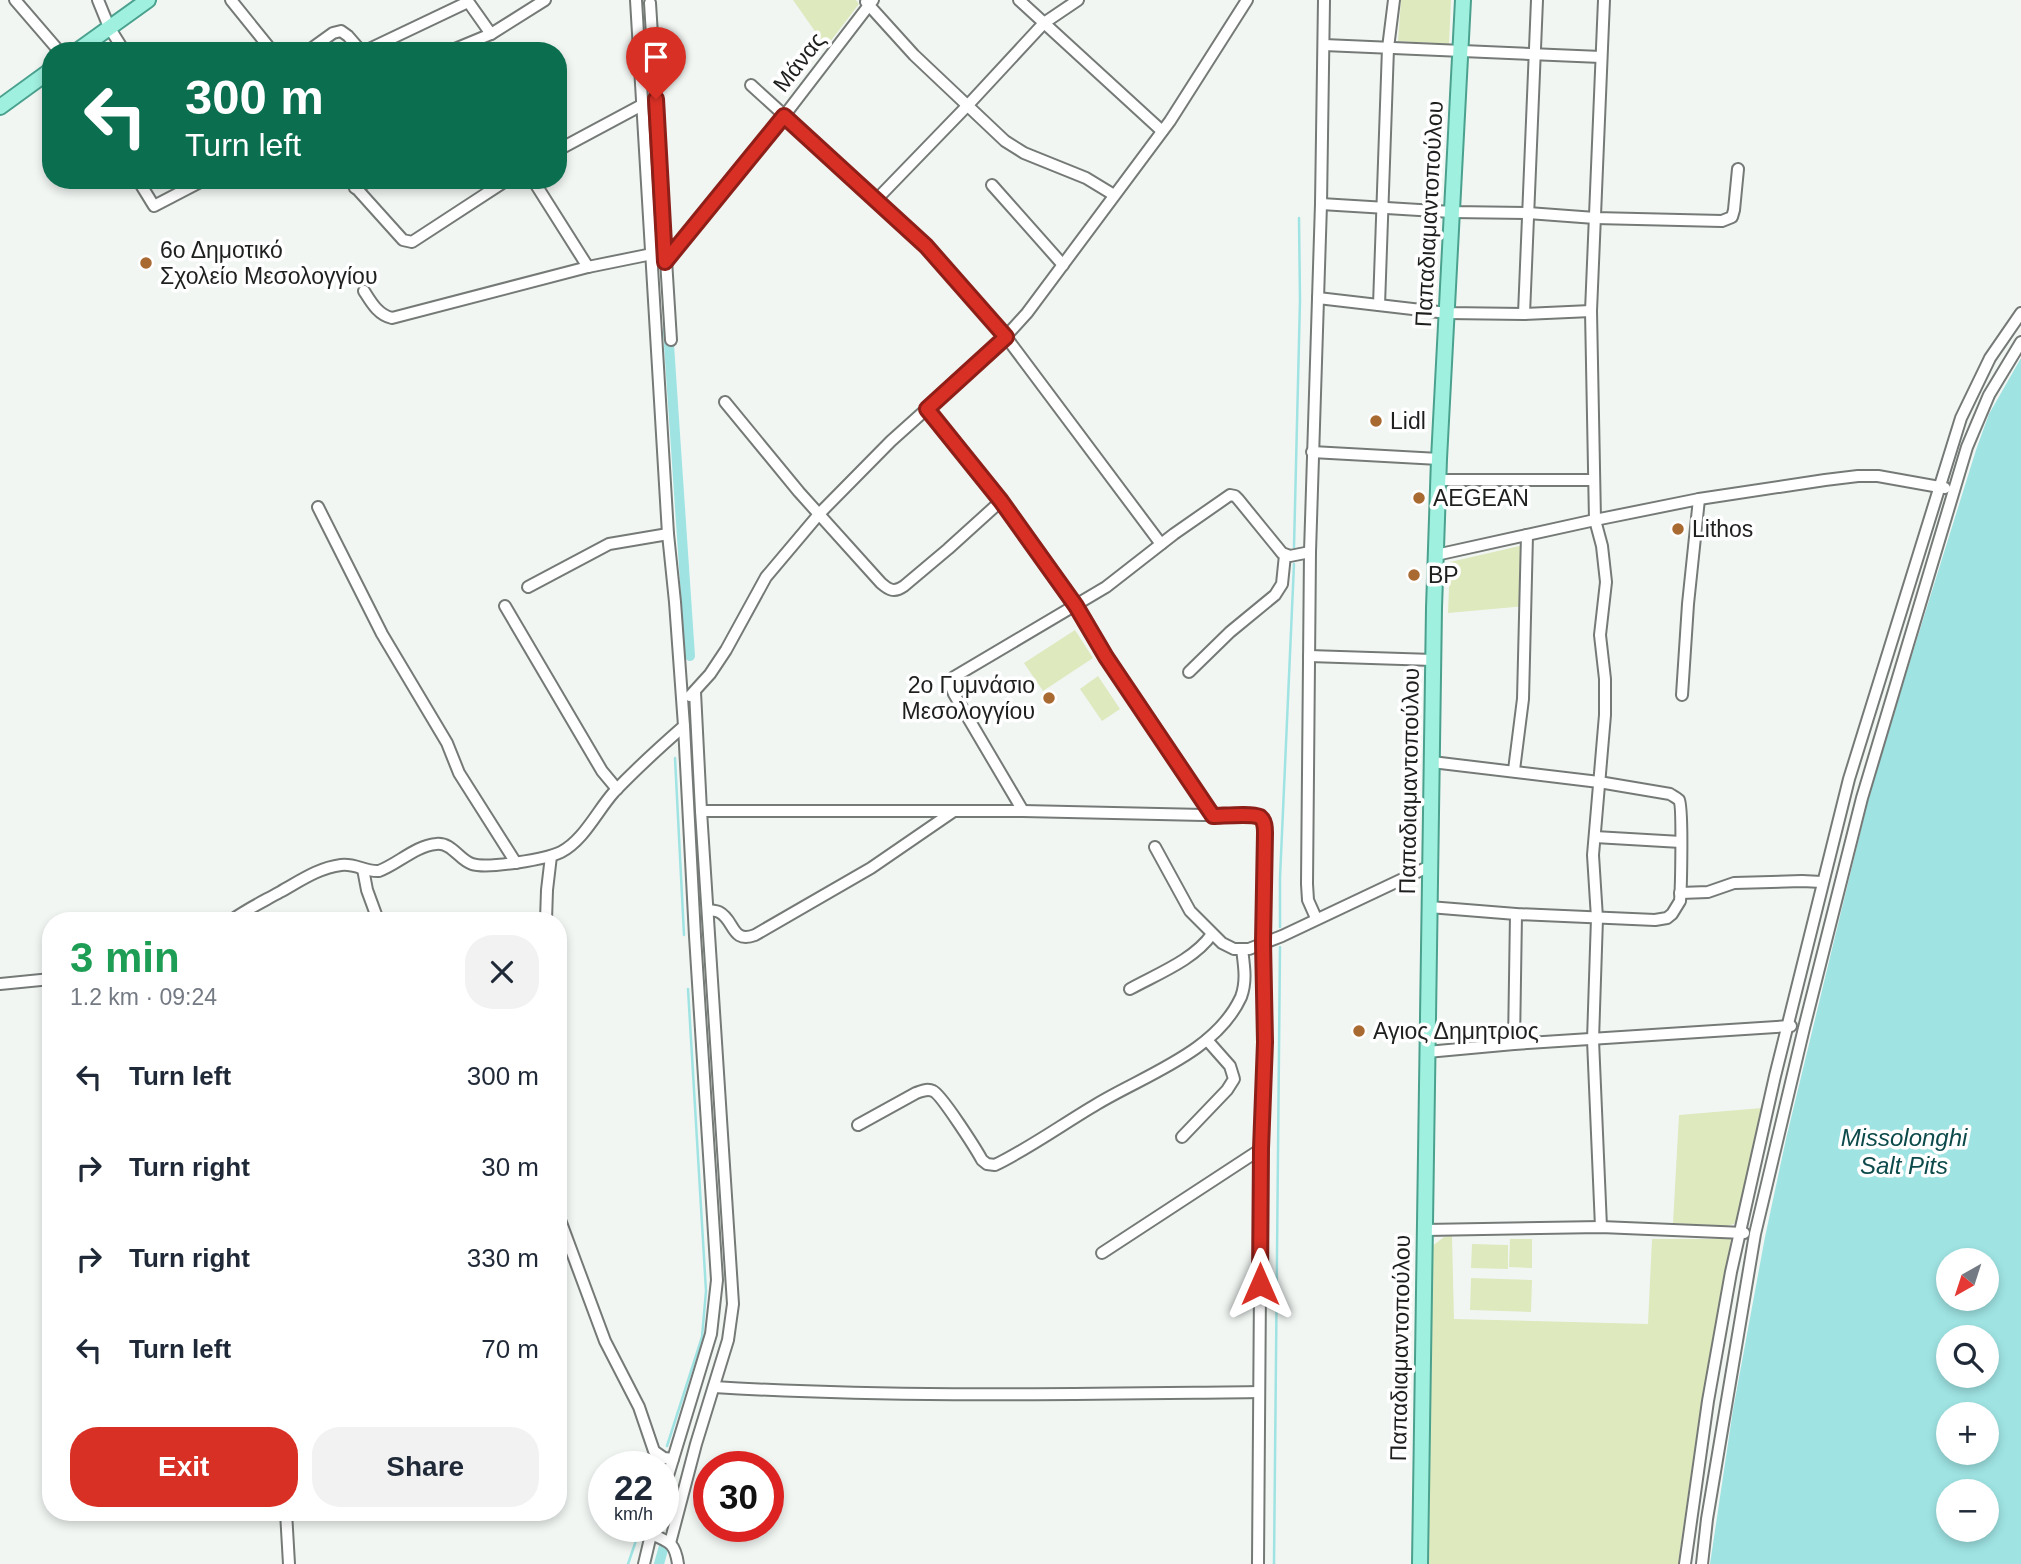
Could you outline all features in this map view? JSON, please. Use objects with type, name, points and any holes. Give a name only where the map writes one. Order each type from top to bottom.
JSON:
[{"type":"main road","points":[[89,42],[148,0]]},
{"type":"main road","name":"Παπαδιαμαντοπούλου","points":[[1420,1564],[1438,459],[1463,0]]},
{"type":"main road","points":[[0,107],[42,77]]},
{"type":"street","points":[[15,0],[51,42]]},
{"type":"street","points":[[98,0],[118,42]]},
{"type":"street","points":[[232,0],[265,42]]},
{"type":"street","points":[[473,42],[491,34],[545,0]]},
{"type":"street","points":[[636,0],[717,1280],[711,1334],[675,1451]]},
{"type":"street","points":[[1020,0],[1162,131]]},
{"type":"street","points":[[876,200],[1044,23],[1078,0]]},
{"type":"street","points":[[682,702],[695,692],[726,650],[766,577],[820,513],[869,462],[1006,337],[1027,313],[1181,105],[1247,0]]},
{"type":"street","points":[[1316,918],[1308,900],[1307,884],[1310,552],[1321,204],[1324,0]]},
{"type":"street","points":[[1379,305],[1388,48],[1395,0]]},
{"type":"street","points":[[1524,314],[1536,0]]},
{"type":"street","points":[[1601,1227],[1593,1040],[1597,918],[1593,855],[1605,686],[1600,635],[1606,582],[1602,546],[1595,520],[1592,480],[1591,311],[1604,0]]},
{"type":"street","points":[[382,42],[468,1],[491,34]]},
{"type":"street","points":[[653,1],[671,340]]},
{"type":"street","points":[[869,2],[914,55],[1013,148],[1075,173],[1114,195]]},
{"type":"street","name":"Μάνας","points":[[665,262],[784,116],[869,2]]},
{"type":"street","points":[[320,42],[341,31],[354,42]]},
{"type":"street","points":[[1324,45],[1601,57]]},
{"type":"street","points":[[751,85],[926,246],[1006,337],[1161,544]]},
{"type":"street","points":[[567,145],[642,105]]},
{"type":"street","points":[[1321,204],[1452,212],[1722,221],[1732,217],[1738,169]]},
{"type":"street","points":[[992,185],[1063,265]]},
{"type":"street","points":[[144,189],[154,206],[187,189]]},
{"type":"street","points":[[357,189],[403,240],[412,242],[493,189]]},
{"type":"street","points":[[539,189],[588,267]]},
{"type":"street","points":[[365,291],[379,311],[392,317],[588,267],[652,254]]},
{"type":"street","points":[[1318,298],[1447,313],[1591,311]]},
{"type":"street","points":[[1685,1564],[1714,1362],[1740,1233],[1787,1025],[1861,737],[1961,418],[1990,358],[2021,313]]},
{"type":"street","points":[[1702,1564],[1707,1519],[1755,1234],[1865,786],[1967,447],[1982,408],[2021,342]]},
{"type":"street","points":[[725,402],[799,492],[887,588],[896,591],[1001,501]]},
{"type":"street","points":[[927,409],[1001,501],[1076,606],[1106,657],[1213,816]]},
{"type":"street","points":[[1312,452],[1438,459]]},
{"type":"street","points":[[1436,555],[1699,499],[1858,476],[1878,476],[1939,485],[1954,491]]},
{"type":"street","points":[[1438,480],[1592,480]]},
{"type":"street","points":[[1023,811],[954,694],[950,684],[954,677],[1106,587],[1231,495],[1241,502],[1285,555],[1310,552]]},
{"type":"street","points":[[1682,695],[1699,499]]},
{"type":"street","points":[[318,507],[382,634],[447,743],[459,774],[516,863]]},
{"type":"street","points":[[528,587],[609,544],[668,534]]},
{"type":"street","points":[[1514,770],[1523,699],[1527,535]]},
{"type":"street","points":[[1189,672],[1278,592],[1282,584],[1285,555]]},
{"type":"street","points":[[505,606],[602,771],[617,789]]},
{"type":"street","points":[[1309,656],[1433,660]]},
{"type":"street","points":[[678,1564],[676,1550],[670,1543],[730,1328],[733,1286],[695,692]]},
{"type":"street","points":[[245,912],[317,872],[343,864],[354,864],[371,871],[382,870],[419,849],[438,843],[449,846],[476,865],[516,863],[551,856],[564,850],[577,838],[617,789],[684,726]]},
{"type":"street","points":[[1429,907],[1655,920],[1667,918],[1678,906],[1680,893],[1681,803],[1676,797],[1600,782],[1432,762]]},
{"type":"street","points":[[701,811],[1023,811],[1253,816],[1259,817],[1263,822],[1265,1042],[1261,1149],[1258,1564]]},
{"type":"street","points":[[708,910],[722,914],[739,936],[745,938],[755,935],[871,868],[954,811]]},
{"type":"street","points":[[1595,837],[1681,842]]},
{"type":"street","points":[[1155,847],[1186,906],[1212,934],[1230,948],[1242,949],[1249,949],[1282,936],[1430,866]]},
{"type":"street","points":[[546,912],[551,856]]},
{"type":"street","points":[[363,869],[367,890],[376,912]]},
{"type":"street","points":[[1680,893],[1708,892],[1734,883],[1822,883]]},
{"type":"street","points":[[1514,1044],[1516,914]]},
{"type":"street","points":[[1130,989],[1180,961],[1206,943],[1212,934]]},
{"type":"street","points":[[858,1125],[916,1093],[926,1089],[933,1091],[945,1102],[982,1160],[986,1164],[995,1165],[1207,1040],[1227,1018],[1242,993],[1245,975],[1242,949]]},
{"type":"street","points":[[0,984],[42,980]]},
{"type":"street","points":[[1427,1052],[1787,1025],[1804,1028]]},
{"type":"street","points":[[1182,1137],[1227,1090],[1234,1079],[1230,1066],[1207,1040]]},
{"type":"street","points":[[1102,1254],[1261,1149]]},
{"type":"street","points":[[1425,1230],[1601,1227],[1755,1234]]},
{"type":"street","points":[[567,1239],[605,1341],[639,1407],[654,1451]]},
{"type":"street","points":[[714,1387],[780,1391],[989,1394],[1259,1392]]},
{"type":"street","points":[[287,1521],[289,1564]]},
{"type":"street","points":[[644,1564],[649,1542]]},
{"type":"green space","points":[[793,0],[856,0],[859,4],[826,47]]},
{"type":"green space","points":[[1401,0],[1451,0],[1449,44],[1398,41]]},
{"type":"green space","points":[[1528,544],[1526,606],[1448,613],[1450,562]]},
{"type":"green space","points":[[1075,630],[1093,658],[1043,691],[1024,663]]},
{"type":"green space","points":[[1098,676],[1120,709],[1102,721],[1080,689]]},
{"type":"green space","points":[[1762,1108],[1740,1213],[1734,1224],[1726,1226],[1673,1223],[1679,1115]]},
{"type":"green space","points":[[1452,1236],[1454,1319],[1648,1324],[1652,1239],[1731,1239],[1701,1404],[1678,1564],[1429,1564],[1431,1247],[1444,1237]]},
{"type":"green space","points":[[1510,1239],[1532,1239],[1532,1268],[1509,1267]]},
{"type":"green space","points":[[1472,1244],[1508,1245],[1508,1269],[1471,1268]]},
{"type":"green space","points":[[1471,1278],[1532,1280],[1531,1312],[1470,1310]]},
{"type":"water","name":"Missolonghi Salt Pits","points":[[2021,358],[2021,1564],[1710,1564],[1733,1410],[1786,1139],[1873,780],[1989,414]]},
{"type":"waterway","points":[[1294,547],[1300,300],[1299,218]]},
{"type":"waterway","points":[[668,330],[690,656]]},
{"type":"waterway","points":[[1280,927],[1294,564]]},
{"type":"waterway","points":[[675,758],[684,935]]},
{"type":"waterway","points":[[1274,1564],[1280,947]]},
{"type":"waterway","points":[[667,1446],[702,1337],[706,1291],[688,989]]},
{"type":"waterway","points":[[628,1564],[636,1542]]},
{"type":"waterway","points":[[659,1564],[664,1546]]},
{"type":"place","name":"6ο Δημοτικό Σχολείο Μεσολογγίου","points":[[146,263]]},
{"type":"place","name":"Lidl","points":[[1376,421]]},
{"type":"place","name":"AEGEAN","points":[[1419,498]]},
{"type":"place","name":"Lithos","points":[[1678,529]]},
{"type":"place","name":"BP","points":[[1414,575]]},
{"type":"place","name":"2ο Γυμνάσιο Μεσολογγίου","points":[[1049,698]]},
{"type":"place","name":"Αγιος Δημητριος","points":[[1359,1031]]},
{"type":"route","points":[[656,99],[665,262],[784,116],[926,246],[1006,337],[927,409],[1001,501],[1076,606],[1106,657],[1213,816],[1253,816],[1259,817],[1263,822],[1265,1042],[1260,1284]]}]
